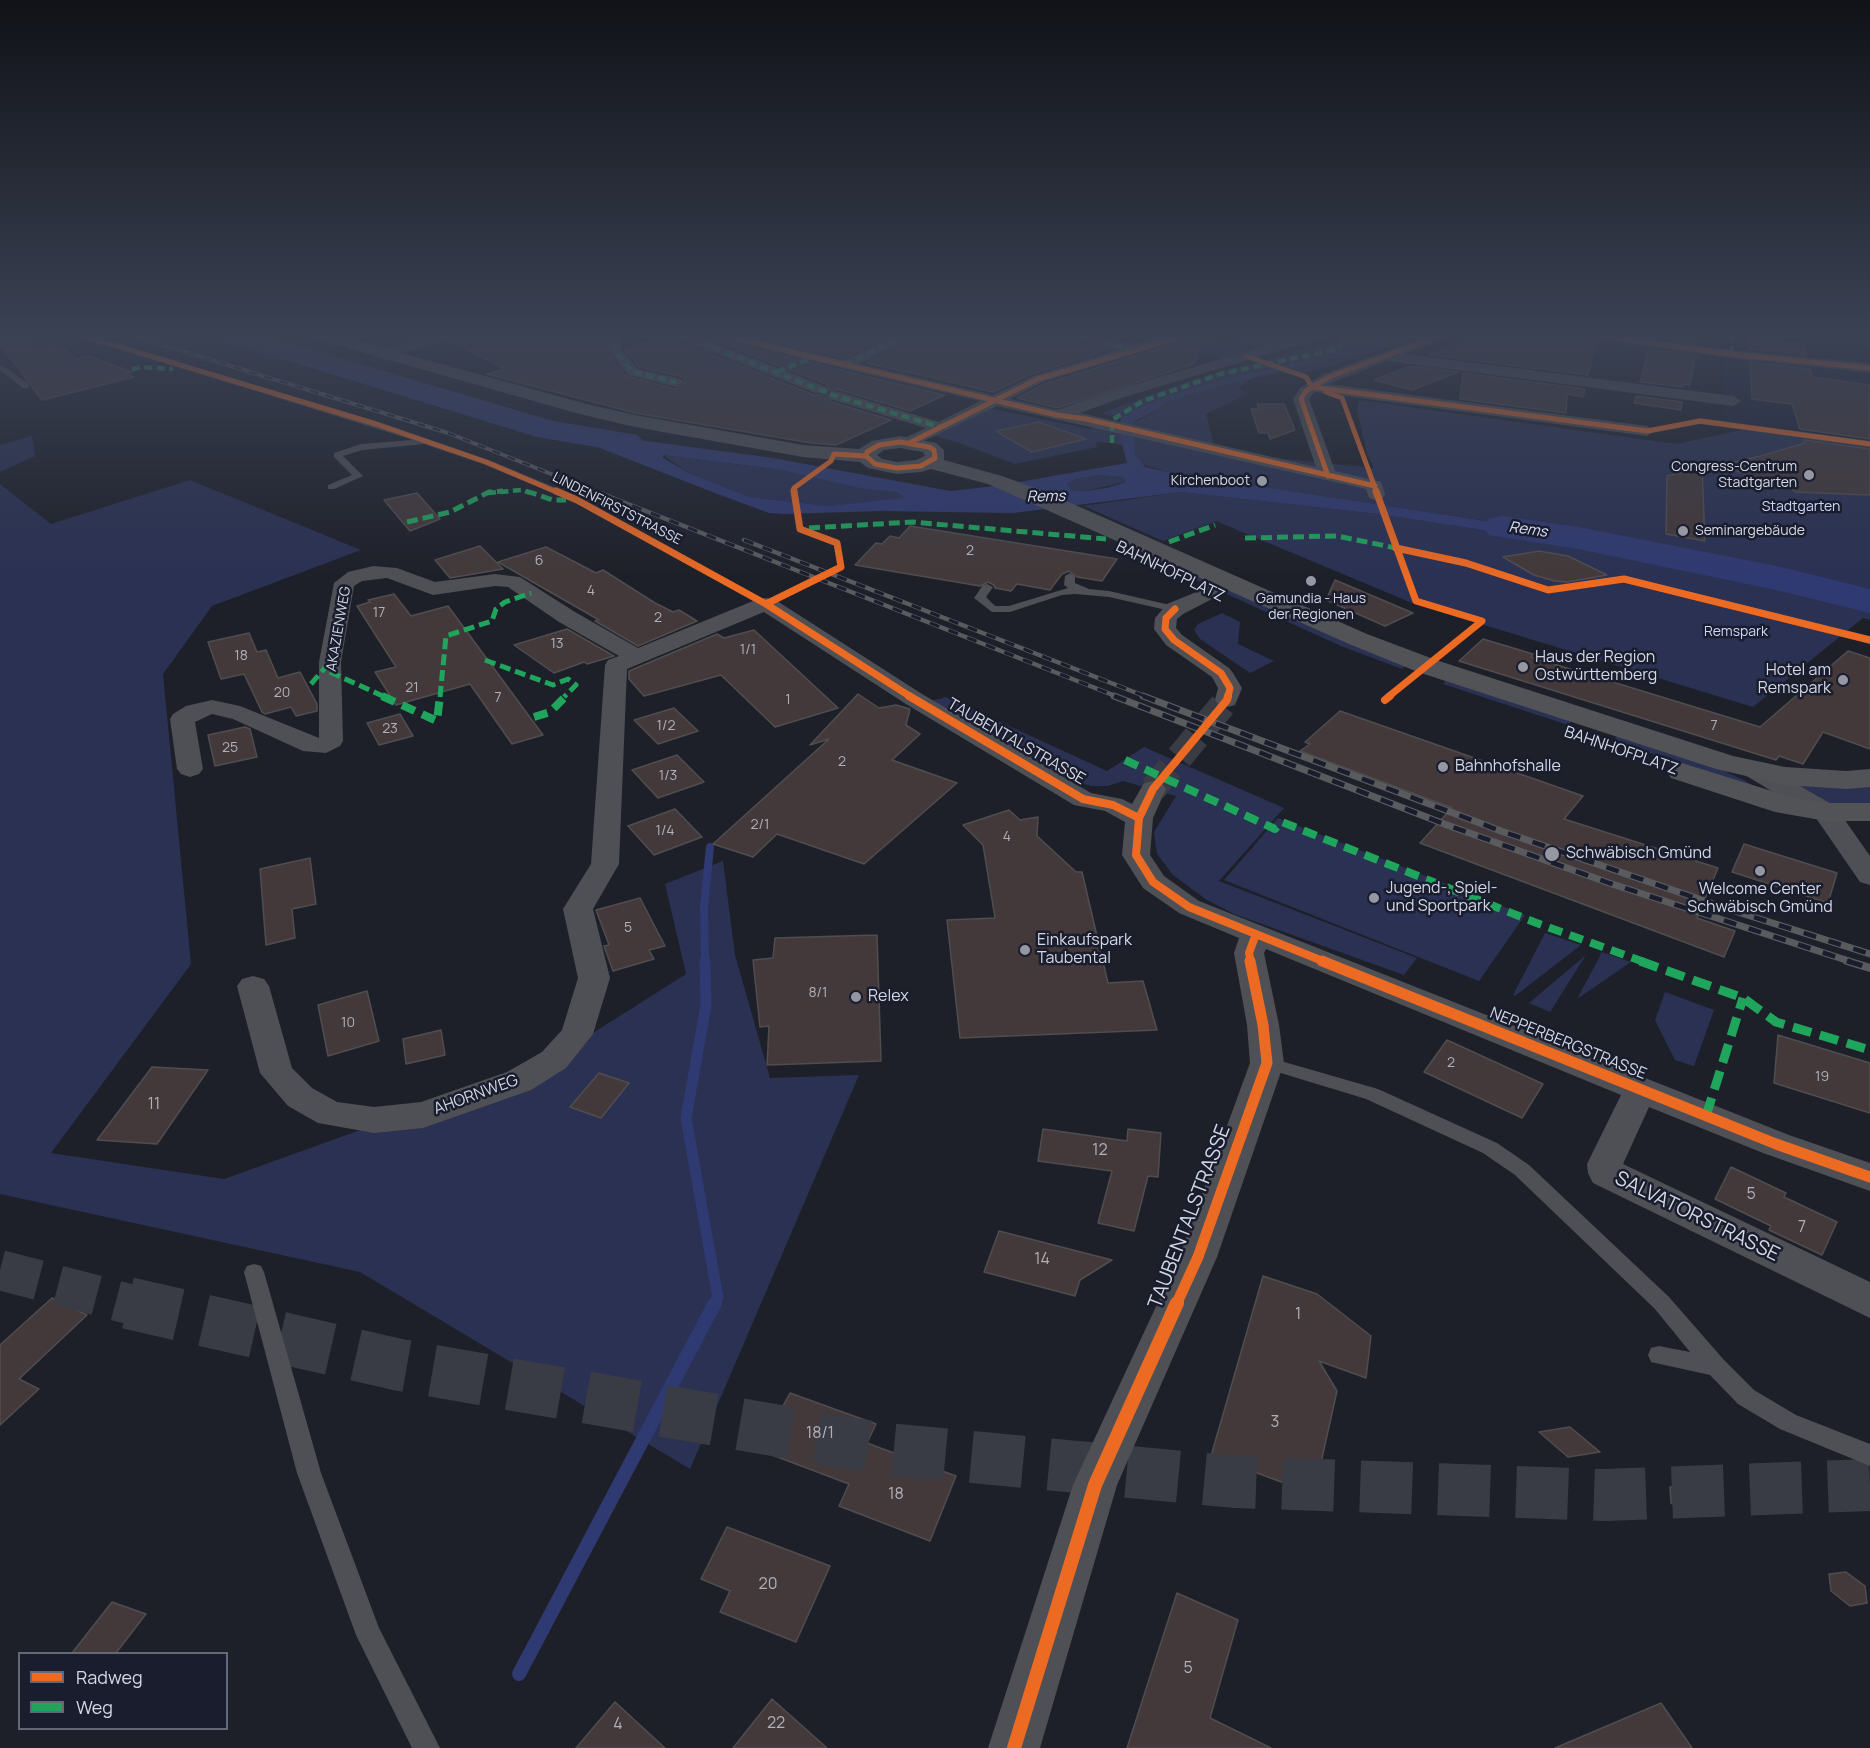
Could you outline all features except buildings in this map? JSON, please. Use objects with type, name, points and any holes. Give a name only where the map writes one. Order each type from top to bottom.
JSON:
[{"type":"main road","points":[[617,416],[792,449],[866,456],[868,460],[885,467],[910,468],[930,462],[935,458],[934,450],[911,442],[879,445],[867,452],[866,456]]},
{"type":"main road","points":[[930,462],[966,471],[1017,489],[1072,513]]},
{"type":"main road","name":"BAHNHOFPLATZ","points":[[1072,513],[1126,553],[1331,648],[1410,679],[1745,794],[1786,805],[1826,812],[1870,812]]},
{"type":"main road","name":"BAHNHOFPLATZ","points":[[1072,513],[1395,654],[1726,763],[1754,770],[1813,778],[1846,780],[1870,778]]},
{"type":"street","points":[[902,416],[940,427]]},
{"type":"street","points":[[911,442],[963,416]]},
{"type":"street","points":[[1060,416],[1104,423],[1375,486],[1376,494]]},
{"type":"street","points":[[1307,416],[1328,476]]},
{"type":"street","points":[[1529,416],[1647,431]]},
{"type":"street","name":"AKAZIENWEG","points":[[190,769],[182,719],[195,711],[212,707],[240,713],[312,746],[326,745],[331,741],[330,662],[344,583],[355,576],[374,572],[390,573],[433,589],[495,580],[513,581],[567,617],[637,657]]},
{"type":"street","points":[[1211,592],[1176,609],[1166,618],[1165,629],[1174,640],[1221,673],[1230,688],[1227,700]]},
{"type":"street","points":[[637,657],[766,604]]},
{"type":"street","name":"LINDENFIRSTSTRASSE","points":[[766,604],[914,699]]},
{"type":"street","name":"AHORNWEG","points":[[253,986],[277,1073],[300,1097],[330,1114],[374,1120],[423,1115],[519,1081],[554,1060],[578,1034],[594,978],[578,909],[605,864],[616,665],[637,657]]},
{"type":"street","name":"TAUBENTALSTRASSE","points":[[914,699],[1083,799],[1113,805],[1139,818]]},
{"type":"street","name":"BAHNHOFPLATZ","points":[[1754,770],[1787,787],[1826,812]]},
{"type":"street","points":[[1153,789],[1139,818],[1136,855],[1153,882],[1189,906],[1256,934]]},
{"type":"street","points":[[1826,812],[1870,876]]},
{"type":"street","name":"TAUBENTALSTRASSE","points":[[1014,1748],[1095,1485],[1198,1257],[1267,1063],[1263,1025],[1249,953],[1256,934]]},
{"type":"street","name":"NEPPERBERGSTRASSE","points":[[1256,934],[1776,1144],[1870,1177]]},
{"type":"street","name":"SALVATORSTRASSE","points":[[1640,1090],[1605,1164],[1606,1173],[1870,1301]]},
{"type":"lane","name":"LINDENFIRSTSTRASSE","points":[[348,416],[486,462],[577,501],[766,604]]},
{"type":"lane","points":[[1647,431],[1700,421],[1870,444]]},
{"type":"lane","points":[[331,487],[358,476],[337,455],[362,447],[427,441]]},
{"type":"lane","points":[[1396,548],[1422,547],[1548,590],[1624,579],[1870,640]]},
{"type":"lane","points":[[1070,576],[1069,585],[1149,601],[1176,609]]},
{"type":"lane","points":[[987,587],[981,595],[982,602],[992,609],[1002,610],[1061,592],[1090,591]]},
{"type":"lane","points":[[1267,1063],[1372,1094],[1490,1148],[1522,1170],[1662,1303],[1716,1367],[1746,1397],[1788,1422],[1870,1455]]},
{"type":"lane","points":[[254,1272],[309,1473],[369,1635],[426,1748]]},
{"type":"lane","points":[[1659,1355],[1716,1367]]},
{"type":"shaded area","points":[[1724,416],[1870,416],[1870,437],[1724,421]]},
{"type":"green space","points":[[970,416],[1025,416],[1090,429],[1104,423],[1132,424],[1147,416],[1206,416],[1214,445],[1262,457],[1374,468],[1367,454],[1358,416],[1471,416],[1676,444],[1742,430],[1870,445],[1870,620],[1863,618],[1753,707],[1412,603],[1216,521],[1163,541],[1084,506],[1181,492],[1378,514],[1561,542],[1551,531],[1167,472],[1141,464],[1135,456],[1133,447],[1112,443],[1096,442],[1097,447],[1015,464],[957,442],[925,434]]},
{"type":"green space","points":[[32,436],[35,456],[0,472],[0,445]]},
{"type":"green space","points":[[663,455],[775,469],[863,489],[897,492],[905,499],[828,506],[749,497],[689,473]]},
{"type":"green space","points":[[1098,475],[1122,477],[1126,482],[1084,491],[1070,490],[1067,484],[1076,479]]},
{"type":"green space","points":[[190,480],[361,550],[212,606],[163,674],[191,964],[51,1153],[224,1179],[544,1064],[686,974],[665,884],[723,861],[735,955],[770,1078],[859,1075],[690,1469],[360,1272],[0,1194],[0,484],[51,524]]},
{"type":"green space","points":[[1163,558],[1406,665],[1402,669],[1341,646],[1154,561]]},
{"type":"green space","points":[[1222,613],[1240,622],[1238,644],[1274,661],[1250,673],[1200,639],[1194,630],[1198,624]]},
{"type":"green space","points":[[1448,678],[1573,720],[1568,725],[1443,684]]},
{"type":"green space","points":[[946,697],[1107,771],[1144,747],[1284,808],[1219,881],[1417,958],[1404,975],[1234,914],[1207,900],[1173,875],[1157,854],[1154,832],[1176,796],[1123,781],[1108,786],[1092,786],[1075,782],[927,702]]},
{"type":"green space","points":[[1617,736],[1722,770],[1755,787],[1613,741]]},
{"type":"green space","points":[[1791,783],[1870,785],[1870,805],[1825,804]]},
{"type":"green space","name":"Jugend-, Spiel- und Sportpark","points":[[1278,818],[1525,915],[1479,981],[1224,880]]},
{"type":"green space","points":[[1545,933],[1581,945],[1515,996],[1513,995]]},
{"type":"green space","points":[[1601,952],[1631,962],[1577,999],[1600,956]]},
{"type":"green space","points":[[1586,955],[1550,1012],[1529,1003]]},
{"type":"green space","points":[[1665,992],[1714,1010],[1694,1066],[1675,1060],[1655,1020]]},
{"type":"water","name":"Rems","points":[[1125,416],[1145,416],[1132,424],[1135,455],[1145,467],[1551,531],[1578,538],[1561,542],[1378,514],[1181,492],[1013,513],[880,511],[769,513],[549,430],[773,458],[950,491],[996,486],[1127,463],[1120,435],[1121,418]],"holes":[[[663,455],[775,469],[863,489],[897,492],[904,498],[828,506],[749,497],[689,473],[663,458]],[[1098,475],[1122,477],[1126,482],[1107,488],[1084,491],[1071,490],[1067,484],[1076,479]]]},
{"type":"waterway","name":"Rems","points":[[501,416],[549,430],[626,442]]},
{"type":"waterway","name":"Rems","points":[[1502,527],[1578,538],[1777,578],[1870,601]]},
{"type":"waterway","points":[[705,962],[704,906],[710,847]]},
{"type":"waterway","points":[[705,961],[706,1005],[686,1118],[718,1298],[714,1305]]},
{"type":"waterway","points":[[519,1674],[715,1303]]},
{"type":"tunnel","points":[[1153,789],[1227,700]]},
{"type":"tunnel","points":[[0,1270],[133,1305]]},
{"type":"tunnel","points":[[128,1303],[400,1365],[877,1448],[1236,1482],[1605,1495],[1870,1485]]},
{"type":"railway","points":[[391,416],[448,433],[599,493]]},
{"type":"railway","points":[[595,491],[1118,697]]},
{"type":"railway","points":[[744,540],[1147,697]]},
{"type":"railway","points":[[1114,696],[1447,825],[1609,883],[1852,962]]},
{"type":"railway","points":[[1143,696],[1501,831],[1722,907],[1870,954]]},
{"type":"railway","points":[[1847,961],[1870,968]]},
{"type":"marked path","points":[[902,416],[940,427]]},
{"type":"marked path","points":[[1112,443],[1112,420],[1119,416]]},
{"type":"marked path","points":[[407,522],[450,512],[489,492],[522,490],[553,500],[566,500]]},
{"type":"marked path","points":[[809,528],[912,522],[1106,539]]},
{"type":"marked path","points":[[1169,542],[1215,525]]},
{"type":"marked path","points":[[1245,538],[1337,536],[1396,548]]},
{"type":"marked path","points":[[330,672],[437,721],[446,636],[492,621],[496,609],[505,602],[531,593]]},
{"type":"marked path","points":[[485,660],[553,685],[568,679],[576,685],[550,712],[534,717]]},
{"type":"marked path","points":[[311,684],[330,662]]},
{"type":"marked path","points":[[1125,760],[1275,829],[1282,822],[1534,922],[1743,998],[1776,1022],[1870,1050]]},
{"type":"marked path","points":[[1706,1116],[1743,998]]},
{"type":"cycle path","points":[[348,416],[486,462],[577,500],[766,604],[914,699],[1083,799],[1113,805],[1139,818]]},
{"type":"cycle path","points":[[911,442],[964,416]]},
{"type":"cycle path","points":[[1061,416],[1086,419],[1375,486]]},
{"type":"cycle path","points":[[1307,416],[1328,476]]},
{"type":"cycle path","points":[[1348,416],[1416,601],[1482,621],[1385,700]]},
{"type":"cycle path","points":[[1530,416],[1647,431],[1700,421],[1870,444]]},
{"type":"cycle path","points":[[900,442],[929,447],[934,450],[935,458],[921,466],[897,468],[875,464],[866,456],[867,452],[879,445],[900,442]]},
{"type":"cycle path","points":[[766,604],[841,567],[837,543],[800,529],[794,488],[831,461],[834,454],[866,456]]},
{"type":"cycle path","points":[[1396,548],[1466,563],[1548,590],[1624,579],[1870,640]]},
{"type":"cycle path","points":[[1175,609],[1166,618],[1165,629],[1174,640],[1221,673],[1230,688],[1227,700],[1153,789],[1139,818],[1136,855],[1153,882],[1189,907],[1776,1144],[1870,1177]]},
{"type":"cycle path","points":[[1014,1748],[1095,1485],[1198,1257],[1267,1063],[1263,1025],[1249,953],[1256,934]]},
{"type":"place","name":"Congress-Centrum Stadtgarten","points":[[1809,475]]},
{"type":"place","name":"Kirchenboot","points":[[1262,481]]},
{"type":"place","name":"Seminargebäude","points":[[1683,531]]},
{"type":"place","name":"Gamundia - Haus der Regionen","points":[[1311,581]]},
{"type":"place","name":"Haus der Region Ostwürttemberg","points":[[1523,667]]},
{"type":"place","name":"Hotel am Remspark","points":[[1843,680]]},
{"type":"place","name":"Bahnhofshalle","points":[[1443,767]]},
{"type":"place","name":"Schwäbisch Gmünd","points":[[1552,854]]},
{"type":"place","name":"Welcome Center Schwäbisch Gmünd","points":[[1760,871]]},
{"type":"place","name":"Jugend-, Spiel- und Sportpark","points":[[1374,898]]},
{"type":"place","name":"Einkaufspark Taubental","points":[[1025,950]]},
{"type":"place","name":"Relex","points":[[856,997]]},
{"type":"park label","name":"Stadtgarten","points":[[1801,507]]},
{"type":"park label","name":"Remspark","points":[[1736,632]]}]
